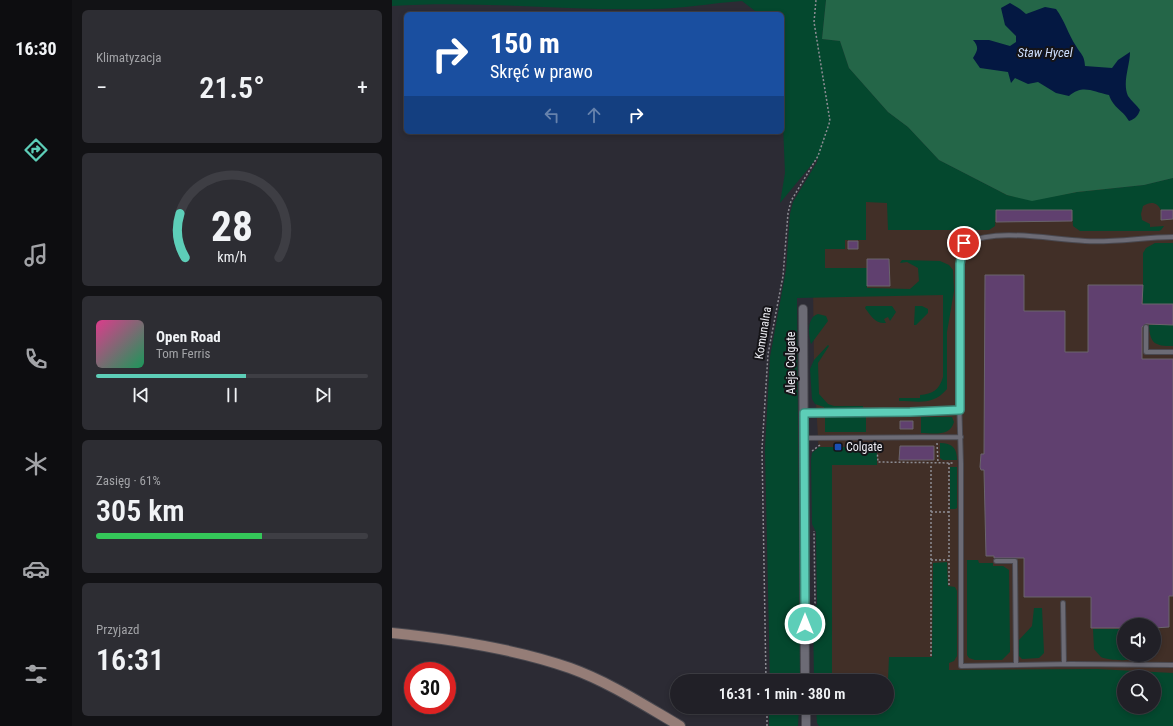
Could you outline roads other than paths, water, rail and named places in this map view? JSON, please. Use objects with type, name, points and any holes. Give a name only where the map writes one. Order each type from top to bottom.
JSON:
[{"type":"street","name":"Aleja Colgate","points":[[803,309],[805,674]]},
{"type":"street","points":[[392,633],[522,653],[571,668],[618,689],[680,726]]},
{"type":"street","points":[[806,714],[806,726]]},
{"type":"lane","points":[[1173,237],[1085,242],[1037,235],[992,237],[964,243],[960,264],[962,666],[1064,664],[1173,665]]},
{"type":"lane","points":[[1146,327],[1146,352],[1173,352]]},
{"type":"lane","points":[[804,413],[960,410]]},
{"type":"lane","points":[[804,438],[961,437]]},
{"type":"lane","points":[[996,561],[1015,561],[1016,665]]},
{"type":"lane","points":[[1063,603],[1064,664]]},
{"type":"water","name":"Staw Hycel","points":[[1010,3],[1026,14],[1045,7],[1056,9],[1083,57],[1085,66],[1112,68],[1118,60],[1130,52],[1126,91],[1128,96],[1140,110],[1136,117],[1129,121],[1113,103],[1109,95],[1088,90],[1079,90],[1069,96],[1056,93],[1038,82],[1028,84],[1015,78],[1011,83],[1008,72],[980,68],[973,58],[977,49],[973,40],[989,40],[1010,46],[1016,42],[1016,36],[1005,25],[1001,8]]},
{"type":"place","name":"Colgate","points":[[838,447]]}]
